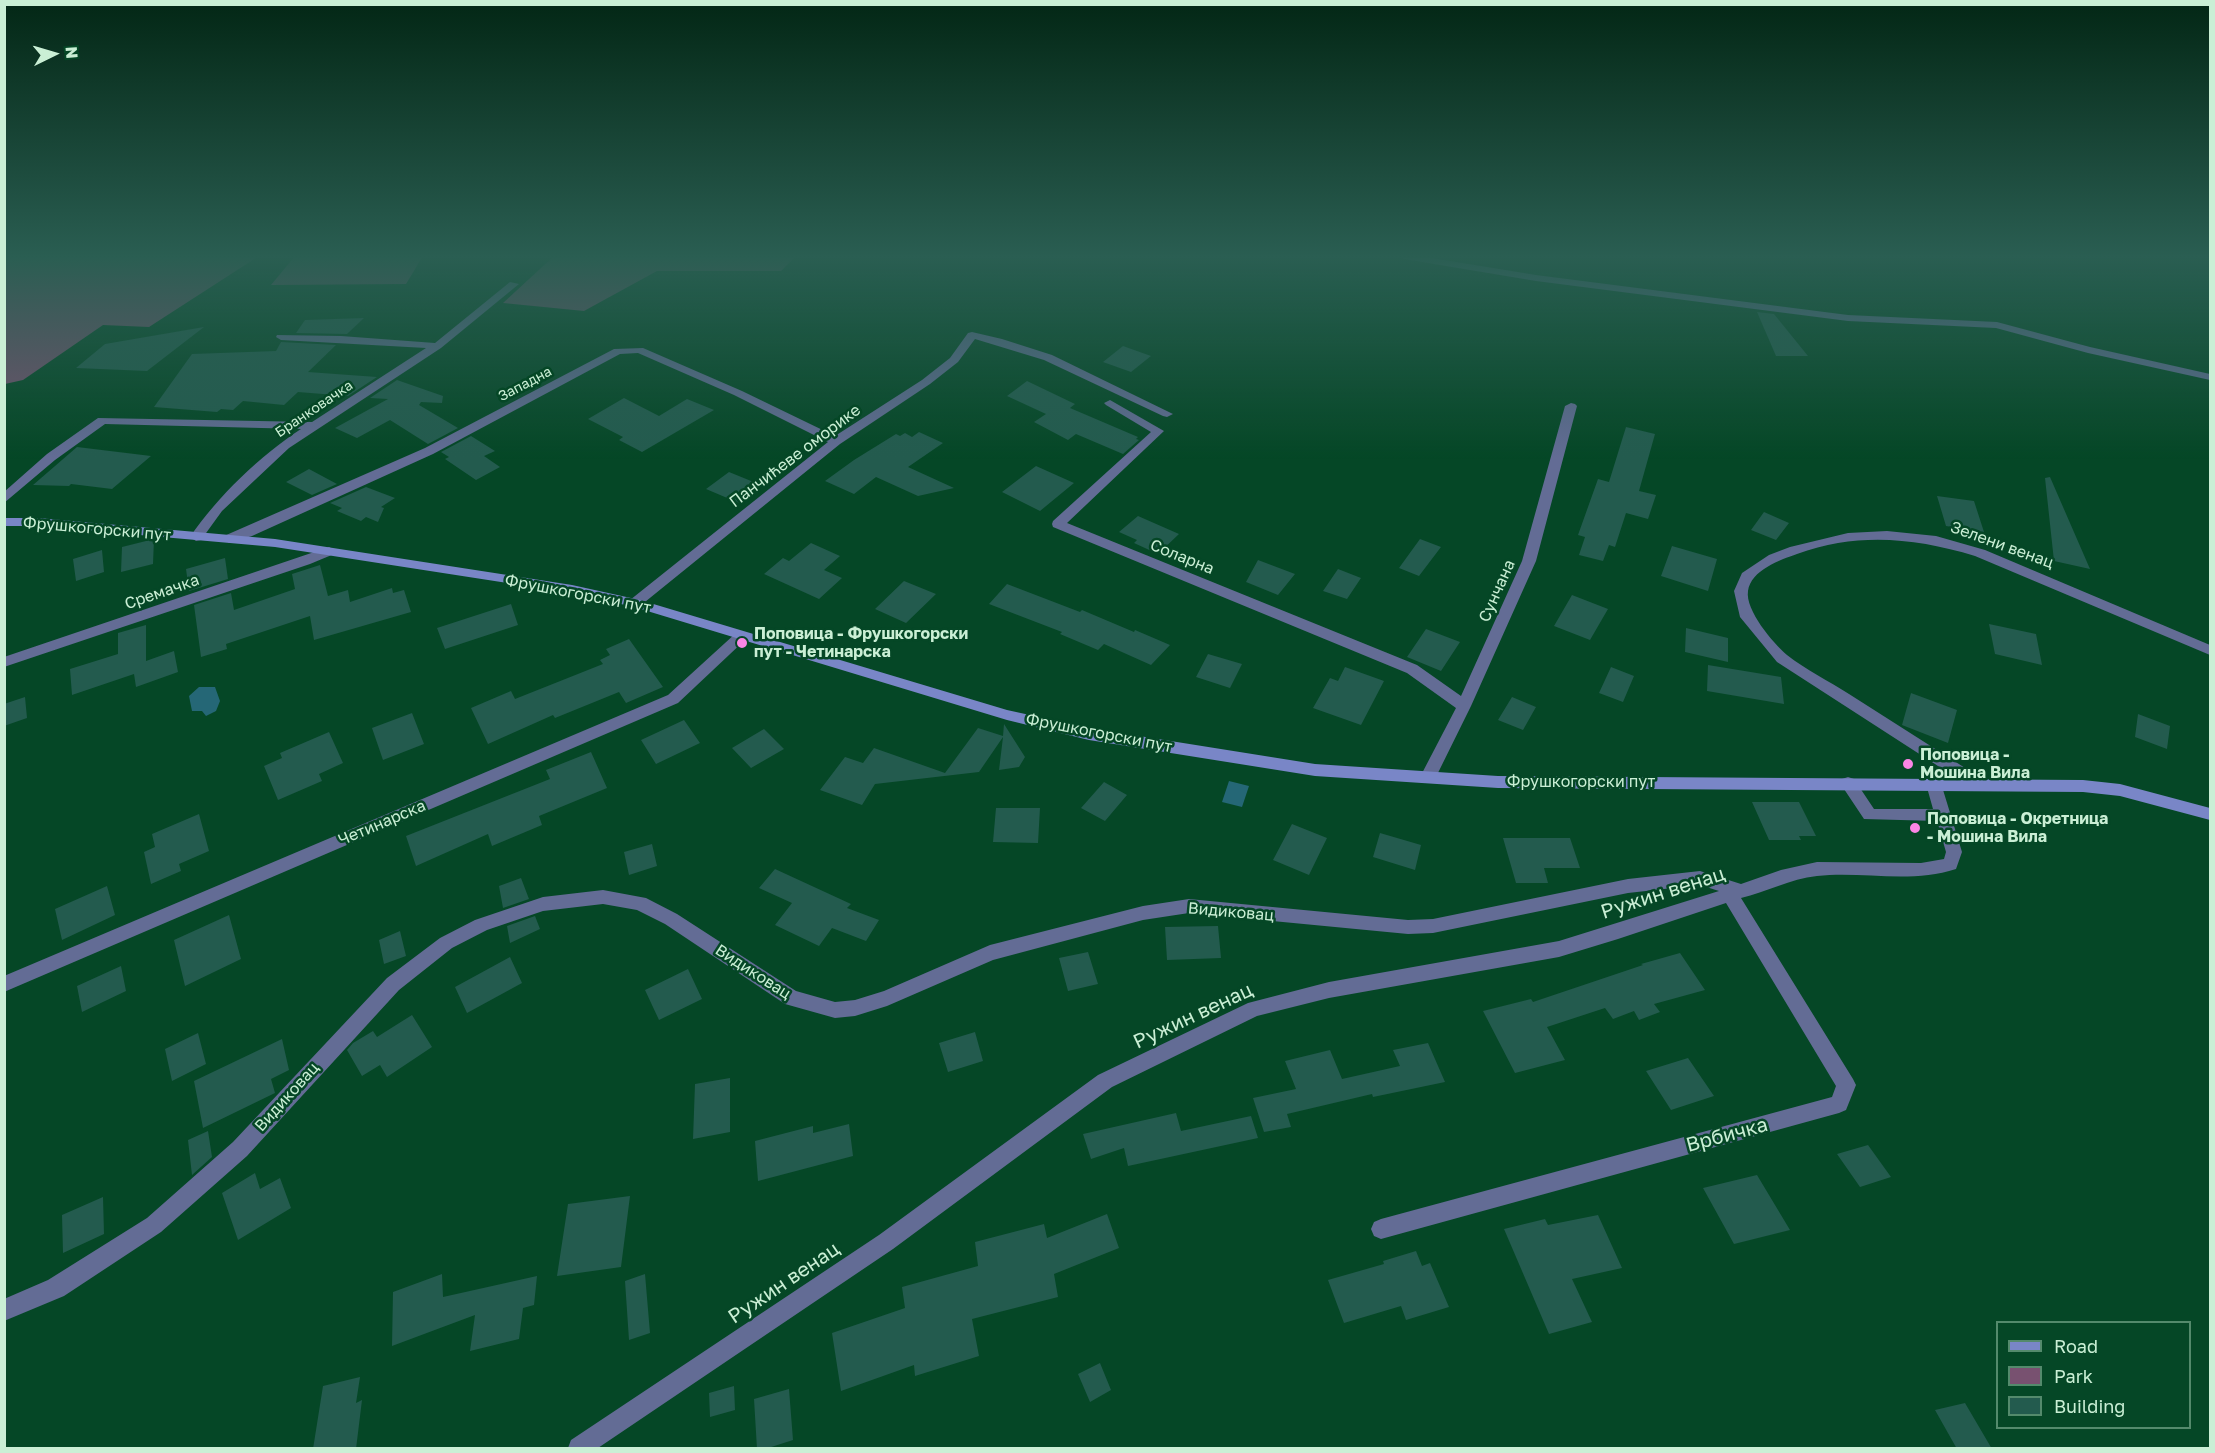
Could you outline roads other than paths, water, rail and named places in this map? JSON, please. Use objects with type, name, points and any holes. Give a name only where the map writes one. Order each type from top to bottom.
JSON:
[{"type":"street","name":"Бранковачка","points":[[196,537],[218,508],[285,445],[437,346],[465,324]]},
{"type":"street","points":[[1981,324],[1996,325],[2088,350],[2211,377]]},
{"type":"street","name":"Панчићеве оморике","points":[[635,603],[836,441],[926,382],[954,360],[972,335],[1006,342],[1044,356],[1167,414]]},
{"type":"street","points":[[281,337],[437,346]]},
{"type":"street","name":"Западна","points":[[229,539],[429,451],[618,351],[639,350],[738,393],[836,441]]},
{"type":"street","name":"Соларна","points":[[1110,403],[1158,431],[1058,524],[1412,669],[1464,706]]},
{"type":"street","name":"Сунчана","points":[[1427,779],[1464,706],[1529,561],[1571,406]]},
{"type":"street","points":[[4,499],[51,456],[102,420],[314,426]]},
{"type":"street","name":"Фрушкогорски пут","points":[[4,522],[38,522],[229,539],[328,551],[572,589],[635,603],[1006,715],[1089,734],[1315,770],[1427,779],[2083,786],[2120,790],[2211,814]]},
{"type":"street","name":"Зелени венац","points":[[1978,784],[1782,658],[1747,617],[1741,591],[1749,573],[1774,558],[1795,550],[1848,537],[1887,535],[1936,540],[1980,553],[2211,650]]},
{"type":"street","name":"Сремачка","points":[[4,662],[305,561],[328,551]]},
{"type":"street","name":"Четинарска","points":[[4,984],[673,699],[741,636]]},
{"type":"street","points":[[1848,783],[1870,815],[1943,815]]},
{"type":"street","name":"Ружин венац","points":[[579,1449],[886,1242],[1106,1081],[1254,1009],[1329,990],[1559,949],[1781,877],[1817,869],[1921,870],[1950,864],[1954,852],[1934,784]]},
{"type":"street","name":"Видиковац","points":[[4,1310],[56,1288],[154,1225],[240,1149],[393,984],[446,943],[481,925],[543,904],[603,897],[640,903],[671,919],[791,998],[835,1010],[855,1008],[887,998],[990,953],[1143,914],[1189,906],[1408,927],[1433,926],[1628,886],[1700,878],[1737,893]]},
{"type":"street","name":"Врбичка","points":[[1381,1229],[1839,1104],[1846,1085],[1737,893]]},
{"type":"water","points":[[199,687],[215,687],[220,701],[216,711],[206,716],[202,711],[192,711],[189,696]]},
{"type":"water","points":[[1229,781],[1249,786],[1242,807],[1222,802]]},
{"type":"place","name":"Поповица - Фрушкогорски пут - Четинарска","points":[[742,643]]},
{"type":"place","name":"Поповица - Мошина Вила","points":[[1908,764]]},
{"type":"place","name":"Поповица - Окретница - Мошина Вила","points":[[1915,828]]}]
